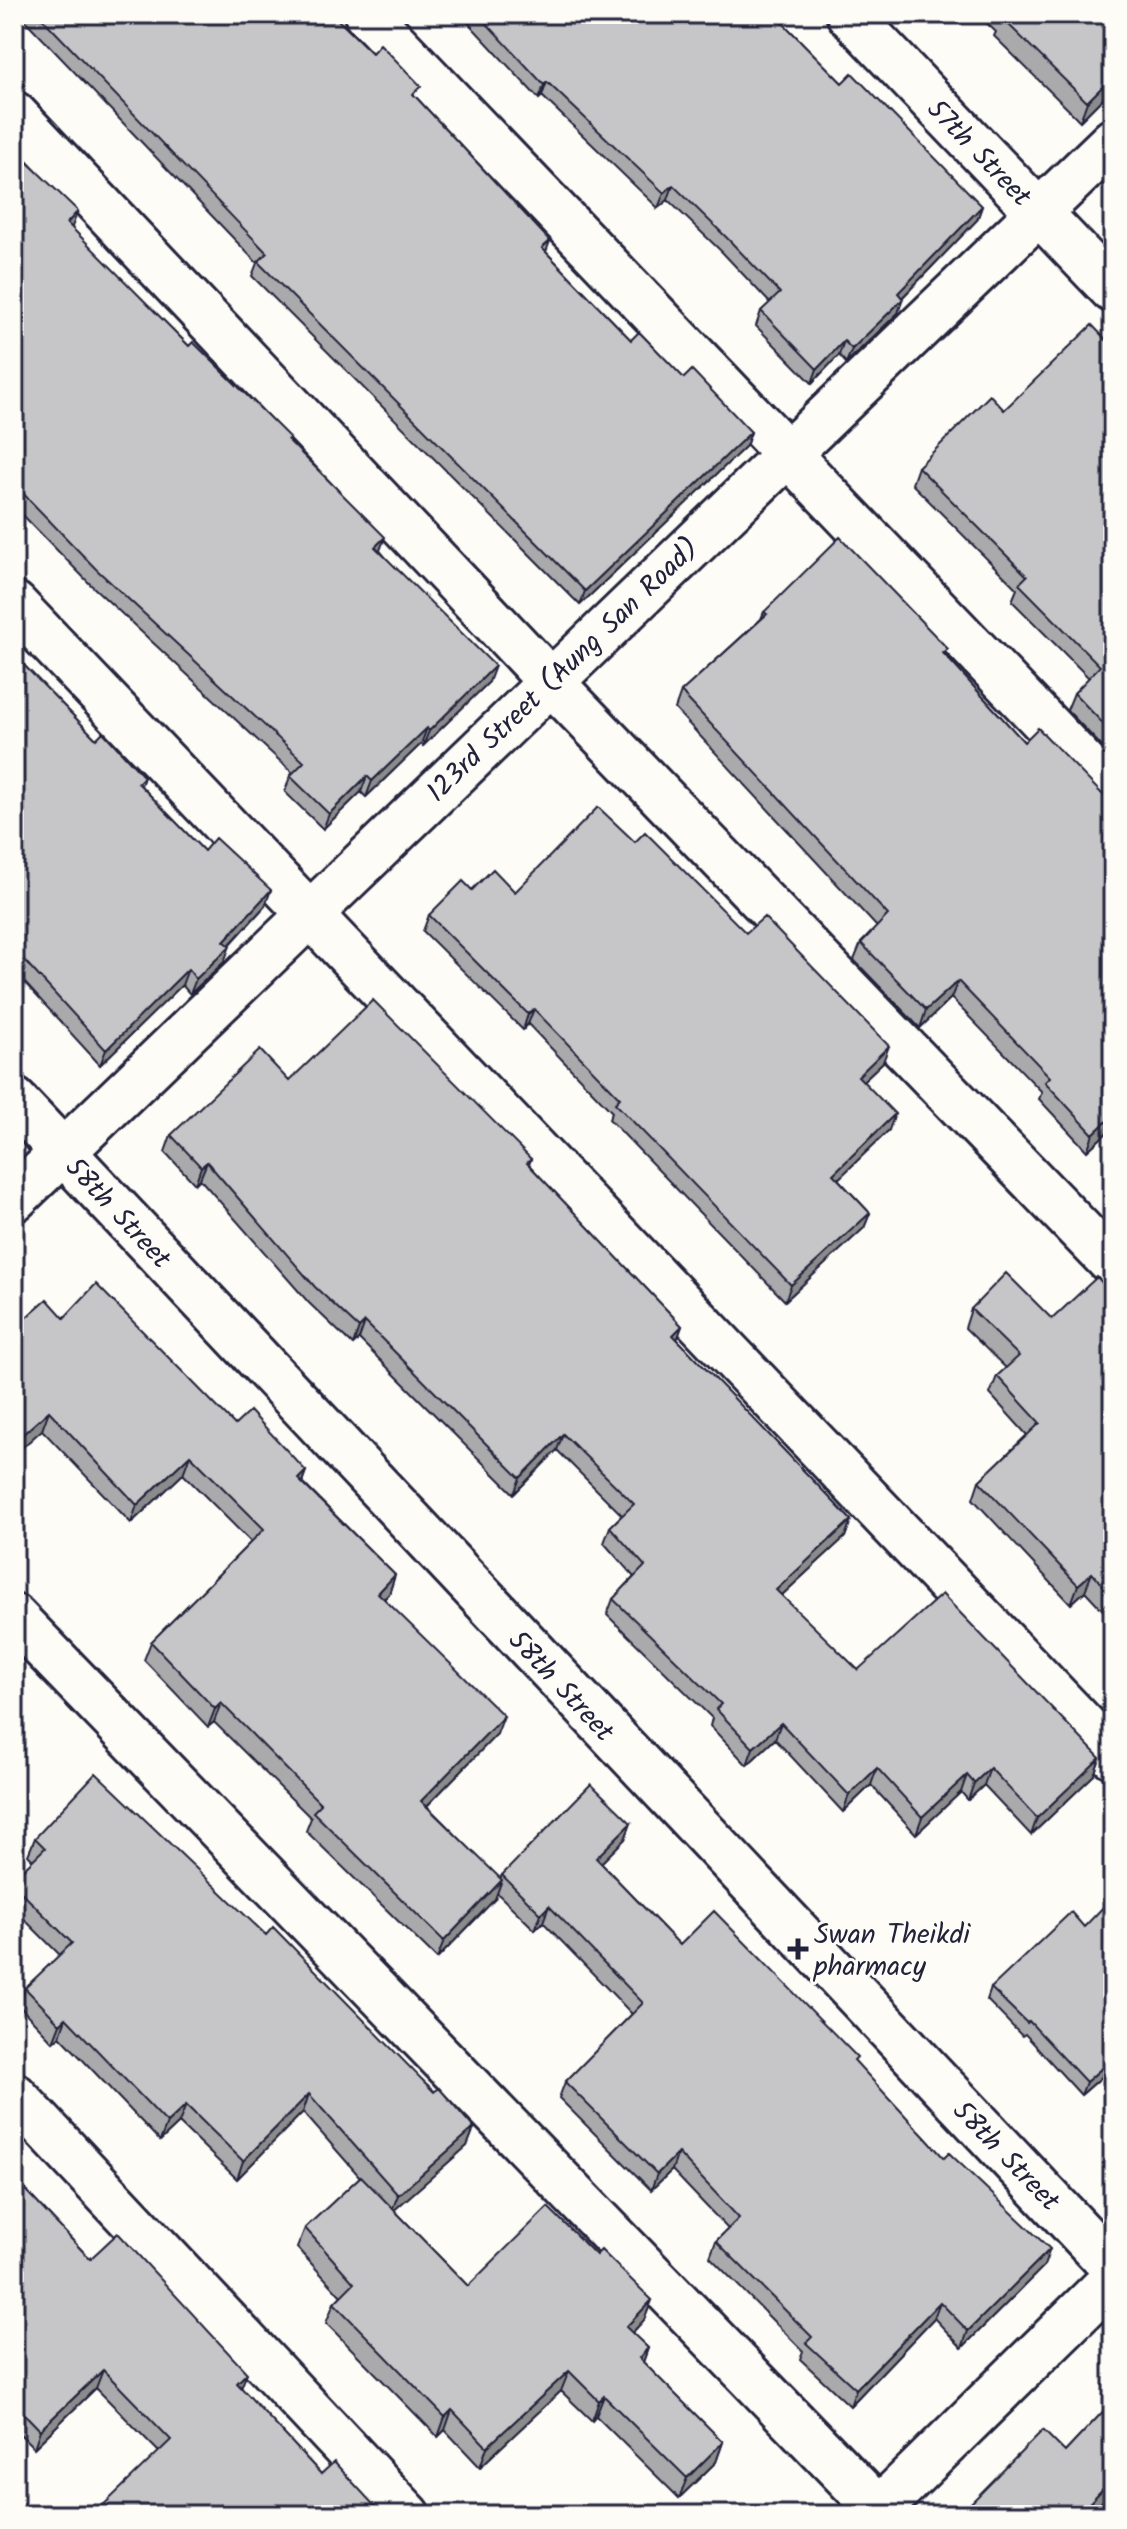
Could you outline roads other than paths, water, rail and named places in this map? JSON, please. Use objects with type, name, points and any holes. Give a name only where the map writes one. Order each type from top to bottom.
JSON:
[{"type":"street","points":[[367,14],[1113,794]]},
{"type":"street","name":"57th Street","points":[[849,14],[1113,290]]},
{"type":"street","points":[[14,114],[550,681],[1113,1264]]},
{"type":"street","name":"123rd Street (Aung San Road)","points":[[14,1199],[307,913],[1113,141]]},
{"type":"street","points":[[14,604],[1113,1756]]},
{"type":"street","name":"58th Street","points":[[14,1100],[601,1727],[1113,2267]]},
{"type":"street","points":[[14,1617],[878,2513],[1113,2279]]},
{"type":"street","points":[[14,2095],[408,2515]]},
{"type":"place","name":"Swan Theikdi pharmacy","points":[[798,1949]]}]
